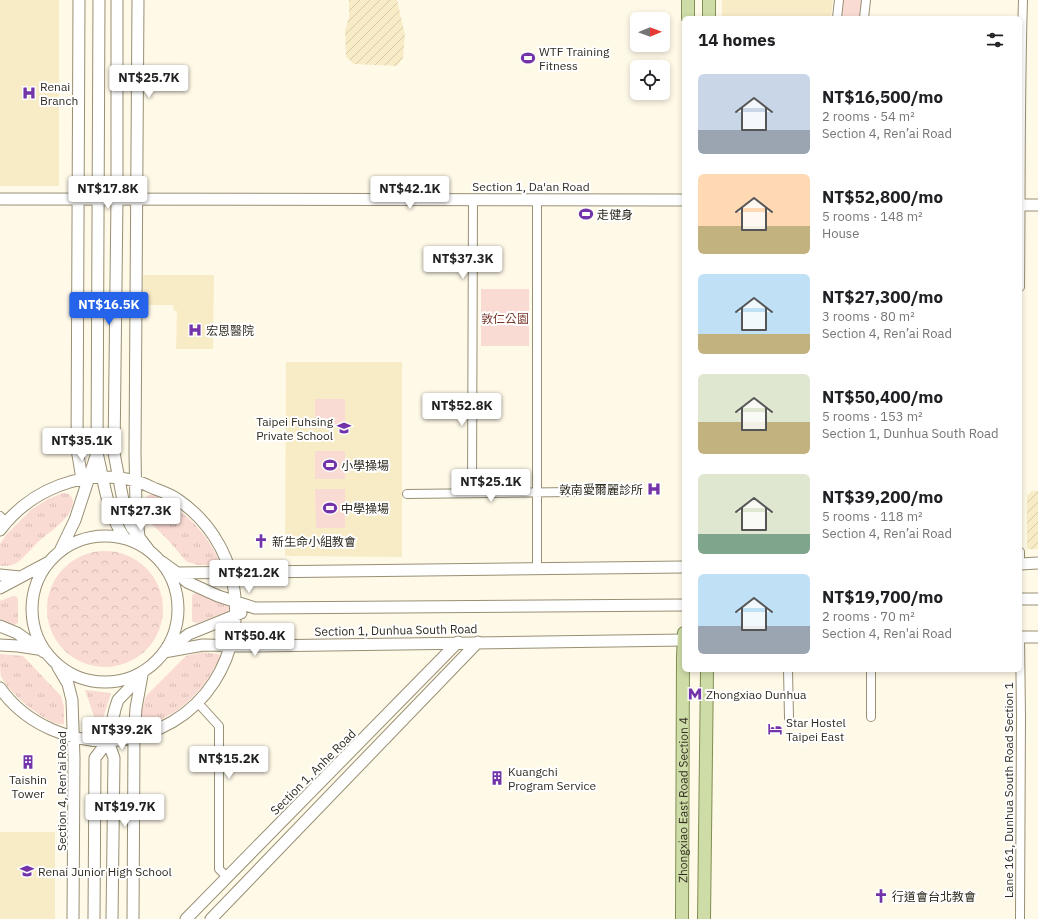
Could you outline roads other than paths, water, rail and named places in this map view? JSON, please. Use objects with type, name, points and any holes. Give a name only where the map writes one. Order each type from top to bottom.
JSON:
[{"type":"main road","points":[[79,0],[77,449],[85,479]]},
{"type":"main road","points":[[99,0],[97,453],[112,515],[116,526],[124,537]]},
{"type":"main road","points":[[112,919],[114,758],[108,741],[110,727],[118,700],[164,652],[174,635],[178,616],[178,597],[172,578],[162,562],[148,549],[132,528],[126,516],[120,478],[114,453],[118,198],[117,0]]},
{"type":"main road","points":[[138,0],[136,508],[139,537]]},
{"type":"main road","points":[[688,0],[688,16]]},
{"type":"main road","points":[[709,0],[709,16]]},
{"type":"main road","name":"Section 1, Da'an Road","points":[[0,199],[682,200]]},
{"type":"main road","points":[[1022,205],[1038,205]]},
{"type":"main road","points":[[62,549],[75,520],[85,479],[97,453]]},
{"type":"main road","points":[[0,688],[14,705],[36,722],[60,734],[90,740],[108,741],[134,738],[168,725],[184,715],[210,689],[219,674],[232,645],[236,614],[236,602],[231,572],[220,546],[204,523],[194,512],[177,499],[136,481],[103,477],[63,484],[39,495],[2,522]]},
{"type":"main road","points":[[44,652],[32,616],[32,602],[40,575],[48,563],[62,549],[76,541],[91,536],[107,535],[124,537],[148,549]]},
{"type":"main road","name":"Section 1, Dunhua South Road","points":[[162,562],[187,582],[255,608]]},
{"type":"main road","points":[[0,588],[48,563]]},
{"type":"main road","points":[[1022,564],[1038,564]]},
{"type":"main road","points":[[177,573],[682,567]]},
{"type":"main road","points":[[0,575],[20,577]]},
{"type":"main road","points":[[1022,599],[1038,599]]},
{"type":"main road","name":"Section 1, Dunhua South Road","points":[[164,652],[188,634],[236,614],[255,608],[682,605]]},
{"type":"main road","points":[[0,626],[17,633],[44,652]]},
{"type":"main road","points":[[1022,637],[1038,637]]},
{"type":"main road","name":"Section 1, Dunhua South Road","points":[[164,652],[203,645],[682,640]]},
{"type":"main road","name":"Section 1, Anhe Road","points":[[186,919],[280,825],[458,642]]},
{"type":"main road","points":[[211,919],[478,642]]},
{"type":"main road","points":[[0,645],[18,646],[44,652]]},
{"type":"main road","name":"Section 4, Ren'ai Road","points":[[44,652],[57,666],[68,684],[72,700],[74,737],[74,919]]},
{"type":"main road","points":[[57,666],[83,679],[108,683],[121,681],[143,673]]},
{"type":"main road","name":"Zhongxiao East Road Section 4","points":[[682,919],[683,672]]},
{"type":"main road","name":"Zhongxiao East Road Section 4","points":[[704,919],[707,672]]},
{"type":"main road","points":[[133,919],[134,738],[136,708],[143,673]]},
{"type":"main road","points":[[94,919],[95,758],[108,741]]},
{"type":"street","points":[[837,16],[839,0]]},
{"type":"street","points":[[864,16],[866,0]]},
{"type":"street","points":[[1022,38],[1023,0]]},
{"type":"street","points":[[472,493],[473,199]]},
{"type":"street","points":[[537,199],[537,569]]},
{"type":"street","points":[[407,494],[574,492]]},
{"type":"street","points":[[788,672],[789,718]]},
{"type":"street","points":[[871,672],[871,717]]},
{"type":"street","name":"Lane 161, Dunhua South Road Section 1","points":[[1020,672],[1020,919]]},
{"type":"street","points":[[198,702],[219,726],[219,869],[227,877]]},
{"type":"place","name":"WTF Training Fitness","points":[[528,58]]},
{"type":"place","name":"Renai Branch","points":[[29,93]]},
{"type":"place","name":"走健身","points":[[586,214]]},
{"type":"place","name":"宏恩醫院","points":[[195,330]]},
{"type":"place","name":"Taipei Fuhsing Private School","points":[[344,428]]},
{"type":"place","name":"小學操場","points":[[330,465]]},
{"type":"place","name":"敦南愛爾麗診所","points":[[654,489]]},
{"type":"place","name":"中學操場","points":[[330,508]]},
{"type":"place","name":"新生命小組教會","points":[[261,541]]},
{"type":"place","name":"Zhongxiao Dunhua","points":[[695,694]]},
{"type":"place","name":"Star Hostel Taipei East","points":[[775,729]]},
{"type":"place","name":"Taishin Tower","points":[[28,762]]},
{"type":"place","name":"Kuangchi Program Service","points":[[497,778]]},
{"type":"place","name":"Renai Junior High School","points":[[27,871]]},
{"type":"place","name":"行道會台北教會","points":[[881,896]]},
{"type":"park label","name":"敦仁公園","points":[[505,318]]}]
